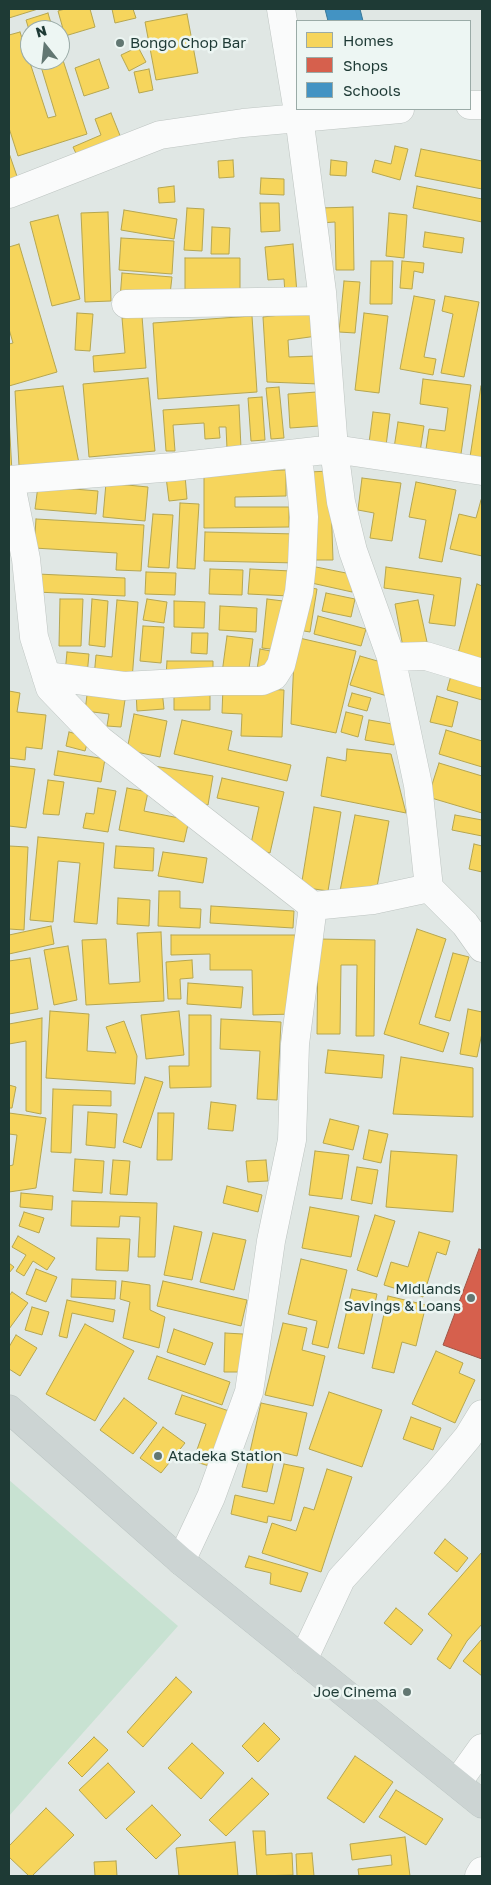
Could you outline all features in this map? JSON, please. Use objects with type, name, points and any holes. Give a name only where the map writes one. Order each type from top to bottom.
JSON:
[{"type":"main road","points":[[9,1409],[181,1561],[482,1804]]},
{"type":"street","points":[[281,9],[296,99]]},
{"type":"street","points":[[9,194],[160,135],[243,123],[298,111],[349,110]]},
{"type":"street","points":[[298,111],[322,301],[334,449],[341,502],[353,551],[391,657],[418,785],[429,888],[465,924],[482,948]]},
{"type":"street","points":[[126,304],[322,301]]},
{"type":"street","points":[[429,888],[373,900],[313,906],[100,740],[50,688],[34,638],[26,559],[10,480],[174,467],[334,449],[482,471]]},
{"type":"street","points":[[46,676],[124,686],[216,680],[262,681],[274,676],[281,665],[298,592],[302,564],[304,517],[298,453]]},
{"type":"street","points":[[391,657],[426,656],[482,673]]},
{"type":"street","points":[[181,1561],[211,1497],[249,1392],[271,1241],[292,1140],[295,1044],[313,906]]},
{"type":"street","points":[[303,1660],[341,1579],[438,1473],[475,1438],[482,1414]]},
{"type":"street","points":[[457,1783],[482,1748]]},
{"type":"street","points":[[479,1876],[482,1871]]},
{"type":"green space","points":[[9,1480],[178,1626],[9,1816]]},
{"type":"building: Homes","points":[[9,9],[38,9],[9,18]]},
{"type":"building: Homes","points":[[65,9],[90,9],[95,27],[70,34],[70,20],[61,20],[58,11]]},
{"type":"building: Homes","points":[[112,9],[133,9],[136,18],[115,23]]},
{"type":"building: Homes","points":[[48,13],[50,20],[26,20]]},
{"type":"building: Homes","points":[[187,14],[198,73],[156,80],[145,22]]},
{"type":"building: Homes","points":[[20,32],[20,70],[32,70],[48,118],[56,116],[42,70],[66,70],[87,134],[18,156],[9,128],[9,35]]},
{"type":"building: Homes","points":[[138,47],[146,62],[129,71],[121,55]]},
{"type":"building: Homes","points":[[99,59],[109,88],[84,96],[75,68]]},
{"type":"building: Homes","points":[[149,69],[153,90],[139,93],[134,72]]},
{"type":"building: Homes","points":[[111,113],[123,143],[79,160],[73,147],[101,135],[95,119]]},
{"type":"building: Homes","points":[[395,146],[408,149],[400,180],[372,172],[375,160],[391,164]]},
{"type":"building: Homes","points":[[421,149],[482,161],[482,189],[415,176]]},
{"type":"building: Homes","points":[[9,153],[20,185],[9,189]]},
{"type":"building: Homes","points":[[233,160],[234,177],[219,178],[218,161]]},
{"type":"building: Homes","points":[[331,160],[347,162],[346,176],[330,175]]},
{"type":"building: Homes","points":[[261,178],[284,179],[284,195],[260,194]]},
{"type":"building: Homes","points":[[174,186],[175,202],[159,203],[158,188]]},
{"type":"building: Homes","points":[[417,186],[482,199],[482,222],[413,208]]},
{"type":"building: Homes","points":[[260,203],[279,203],[280,231],[261,232]]},
{"type":"building: Homes","points":[[353,207],[354,270],[336,270],[335,222],[320,223],[320,208]]},
{"type":"building: Homes","points":[[187,208],[204,209],[202,251],[184,250]]},
{"type":"building: Homes","points":[[124,210],[177,219],[174,239],[121,230]]},
{"type":"building: Homes","points":[[108,212],[111,301],[85,302],[81,213]]},
{"type":"building: Homes","points":[[389,213],[407,215],[404,258],[386,256]]},
{"type":"building: Homes","points":[[58,215],[80,299],[52,306],[30,222]]},
{"type":"building: Homes","points":[[212,227],[230,228],[229,254],[211,254]]},
{"type":"building: Homes","points":[[425,232],[464,238],[462,253],[423,247]]},
{"type":"building: Homes","points":[[121,238],[174,241],[172,274],[119,270]]},
{"type":"building: Homes","points":[[19,244],[57,372],[9,386],[9,344],[13,343],[9,329],[9,247]]},
{"type":"building: Homes","points":[[293,244],[297,293],[285,294],[284,279],[268,280],[265,247]]},
{"type":"building: Homes","points":[[185,258],[240,258],[240,301],[185,302]]},
{"type":"building: Homes","points":[[371,261],[393,261],[392,304],[370,304]]},
{"type":"building: Homes","points":[[402,261],[424,263],[423,273],[414,271],[412,289],[400,288]]},
{"type":"building: Homes","points":[[122,273],[172,277],[169,303],[120,299]]},
{"type":"building: Homes","points":[[344,281],[360,282],[355,333],[339,332]]},
{"type":"building: Homes","points":[[414,296],[435,300],[424,357],[436,359],[433,375],[400,369]]},
{"type":"building: Homes","points":[[445,296],[479,302],[464,377],[441,373],[453,314],[442,311]]},
{"type":"building: Homes","points":[[314,311],[317,336],[288,340],[289,357],[315,356],[319,384],[267,382],[263,317]]},
{"type":"building: Homes","points":[[77,313],[93,314],[90,351],[75,350]]},
{"type":"building: Homes","points":[[364,313],[388,316],[379,393],[355,390]]},
{"type":"building: Homes","points":[[142,316],[146,368],[94,372],[93,356],[125,353],[122,318]]},
{"type":"building: Homes","points":[[252,316],[257,392],[158,399],[153,323]]},
{"type":"building: Homes","points":[[148,378],[155,451],[89,457],[83,384]]},
{"type":"building: Homes","points":[[423,379],[471,385],[461,454],[426,449],[429,429],[445,431],[448,408],[420,404]]},
{"type":"building: Homes","points":[[63,386],[79,463],[19,466],[15,391]]},
{"type":"building: Homes","points":[[482,386],[482,458],[470,457]]},
{"type":"building: Homes","points":[[279,387],[284,438],[271,439],[266,388]]},
{"type":"building: Homes","points":[[317,392],[319,426],[290,428],[288,394]]},
{"type":"building: Homes","points":[[262,397],[265,440],[251,441],[248,398]]},
{"type":"building: Homes","points":[[239,405],[241,448],[227,449],[226,427],[219,427],[220,438],[205,439],[204,423],[173,425],[175,451],[166,451],[163,410]]},
{"type":"building: Homes","points":[[373,412],[390,414],[386,446],[369,443]]},
{"type":"building: Homes","points":[[9,418],[12,472],[9,472]]},
{"type":"building: Homes","points":[[398,422],[424,426],[420,452],[394,448]]},
{"type":"building: Homes","points":[[286,470],[286,496],[235,497],[235,507],[289,507],[289,527],[204,528],[204,472]]},
{"type":"building: Homes","points":[[330,471],[333,560],[312,560],[309,472]]},
{"type":"building: Homes","points":[[185,475],[187,499],[169,501],[166,477]]},
{"type":"building: Homes","points":[[362,478],[401,483],[392,541],[370,538],[374,513],[358,510]]},
{"type":"building: Homes","points":[[416,482],[456,490],[442,562],[419,558],[426,520],[409,517]]},
{"type":"building: Homes","points":[[106,483],[148,487],[145,521],[103,517]]},
{"type":"building: Homes","points":[[38,486],[98,491],[96,514],[35,509]]},
{"type":"building: Homes","points":[[481,500],[482,556],[450,549],[459,514],[476,518]]},
{"type":"building: Homes","points":[[180,503],[199,504],[195,569],[177,568]]},
{"type":"building: Homes","points":[[153,514],[173,515],[169,568],[148,567]]},
{"type":"building: Homes","points":[[36,519],[144,525],[141,571],[116,570],[117,553],[34,548]]},
{"type":"building: Homes","points":[[205,532],[297,534],[297,563],[204,561]]},
{"type":"building: Homes","points":[[311,566],[356,575],[352,592],[307,582]]},
{"type":"building: Homes","points":[[386,567],[461,578],[455,626],[429,623],[434,595],[384,588]]},
{"type":"building: Homes","points":[[210,569],[243,570],[242,595],[209,594]]},
{"type":"building: Homes","points":[[250,569],[291,571],[289,596],[248,594]]},
{"type":"building: Homes","points":[[146,572],[176,573],[175,595],[145,594]]},
{"type":"building: Homes","points":[[37,574],[125,578],[125,596],[36,592]]},
{"type":"building: Homes","points":[[477,584],[482,586],[482,664],[457,657]]},
{"type":"building: Homes","points":[[305,587],[317,589],[310,632],[298,630]]},
{"type":"building: Homes","points":[[326,593],[355,599],[351,617],[322,611]]},
{"type":"building: Homes","points":[[60,599],[83,599],[81,646],[59,646]]},
{"type":"building: Homes","points":[[92,599],[108,601],[105,647],[89,645]]},
{"type":"building: Homes","points":[[147,599],[167,602],[164,623],[143,620]]},
{"type":"building: Homes","points":[[267,599],[283,601],[278,650],[262,648]]},
{"type":"building: Homes","points":[[117,600],[138,602],[132,680],[94,677],[96,655],[112,657]]},
{"type":"building: Homes","points":[[418,600],[427,642],[403,647],[395,604]]},
{"type":"building: Homes","points":[[174,601],[205,602],[204,628],[174,627]]},
{"type":"building: Homes","points":[[220,606],[257,608],[256,632],[219,630]]},
{"type":"building: Homes","points":[[318,616],[366,629],[361,646],[314,634]]},
{"type":"building: Homes","points":[[143,626],[164,627],[161,663],[140,661]]},
{"type":"building: Homes","points":[[192,633],[208,633],[207,654],[191,653]]},
{"type":"building: Homes","points":[[227,636],[253,639],[248,676],[222,673]]},
{"type":"building: Homes","points":[[295,637],[356,651],[336,733],[291,724]]},
{"type":"building: Homes","points":[[260,649],[276,652],[274,672],[257,670]]},
{"type":"building: Homes","points":[[67,652],[89,654],[87,675],[65,673]]},
{"type":"building: Homes","points":[[360,656],[381,662],[387,696],[350,685]]},
{"type":"building: Homes","points":[[167,661],[213,661],[213,676],[166,676]]},
{"type":"building: Homes","points":[[452,672],[482,681],[482,700],[447,690]]},
{"type":"building: Homes","points":[[88,687],[126,693],[121,727],[107,726],[109,714],[85,711]]},
{"type":"building: Homes","points":[[223,687],[284,690],[282,737],[241,736],[242,714],[222,713]]},
{"type":"building: Homes","points":[[162,690],[164,709],[137,711],[136,692]]},
{"type":"building: Homes","points":[[9,691],[20,693],[17,712],[46,715],[42,749],[26,747],[25,760],[9,758]]},
{"type":"building: Homes","points":[[174,691],[210,691],[210,710],[174,710]]},
{"type":"building: Homes","points":[[352,693],[371,698],[367,711],[348,706]]},
{"type":"building: Homes","points":[[437,696],[458,702],[452,727],[430,722]]},
{"type":"building: Homes","points":[[346,712],[363,716],[358,737],[341,732]]},
{"type":"building: Homes","points":[[134,714],[167,721],[160,757],[127,750]]},
{"type":"building: Homes","points":[[182,720],[232,731],[228,750],[291,765],[287,781],[174,754]]},
{"type":"building: Homes","points":[[369,720],[398,725],[394,745],[365,740]]},
{"type":"building: Homes","points":[[446,730],[482,741],[482,767],[439,754]]},
{"type":"building: Homes","points":[[69,732],[89,737],[85,751],[66,746]]},
{"type":"building: Homes","points":[[347,749],[391,754],[406,813],[321,796],[327,757],[346,761]]},
{"type":"building: Homes","points":[[58,751],[105,759],[101,782],[54,775]]},
{"type":"building: Homes","points":[[439,763],[482,776],[482,813],[428,797]]},
{"type":"building: Homes","points":[[9,766],[35,769],[26,828],[9,826]]},
{"type":"building: Homes","points":[[154,766],[213,776],[208,805],[189,801]]},
{"type":"building: Homes","points":[[222,778],[284,792],[270,853],[250,848],[259,807],[217,798]]},
{"type":"building: Homes","points":[[48,780],[64,782],[59,815],[43,814]]},
{"type":"building: Homes","points":[[98,788],[116,791],[108,832],[83,828],[86,813],[94,814]]},
{"type":"building: Homes","points":[[127,788],[148,792],[144,811],[189,820],[184,842],[119,830]]},
{"type":"building: Homes","points":[[314,807],[341,812],[328,891],[301,887]]},
{"type":"building: Homes","points":[[355,815],[389,821],[375,898],[340,891]]},
{"type":"building: Homes","points":[[455,815],[482,820],[482,836],[452,830]]},
{"type":"building: Homes","points":[[38,837],[104,843],[97,924],[74,922],[80,863],[58,861],[53,922],[30,920]]},
{"type":"building: Homes","points":[[474,844],[482,846],[482,872],[469,869]]},
{"type":"building: Homes","points":[[9,846],[28,847],[24,930],[9,929]]},
{"type":"building: Homes","points":[[116,846],[154,848],[153,871],[114,868]]},
{"type":"building: Homes","points":[[163,852],[207,858],[203,883],[158,876]]},
{"type":"building: Homes","points":[[159,891],[180,891],[180,908],[201,909],[200,928],[158,926]]},
{"type":"building: Homes","points":[[118,898],[150,900],[149,926],[117,924]]},
{"type":"building: Homes","points":[[211,906],[294,911],[293,928],[210,923]]},
{"type":"building: Homes","points":[[51,926],[54,944],[9,954],[9,935]]},
{"type":"building: Homes","points":[[417,929],[446,939],[419,1024],[449,1033],[443,1052],[384,1034]]},
{"type":"building: Homes","points":[[161,932],[164,1001],[86,1005],[82,940],[106,939],[109,984],[140,982],[137,933]]},
{"type":"building: Homes","points":[[171,935],[295,935],[295,1014],[253,1015],[252,970],[210,970],[210,954],[171,955]]},
{"type":"building: Homes","points":[[318,939],[375,940],[374,1036],[356,1036],[357,965],[341,965],[340,1034],[317,1034]]},
{"type":"building: Homes","points":[[68,946],[77,1000],[54,1005],[44,950]]},
{"type":"building: Homes","points":[[453,953],[469,957],[450,1021],[435,1017]]},
{"type":"building: Homes","points":[[30,958],[38,1009],[9,1014],[9,961]]},
{"type":"building: Homes","points":[[192,960],[193,978],[180,979],[181,999],[168,999],[166,962]]},
{"type":"building: Homes","points":[[188,983],[243,987],[241,1008],[187,1004]]},
{"type":"building: Homes","points":[[468,1009],[482,1012],[482,1033],[477,1057],[460,1054]]},
{"type":"building: Homes","points":[[50,1011],[89,1014],[87,1051],[116,1053],[106,1027],[124,1021],[137,1056],[135,1084],[46,1078]]},
{"type":"building: Homes","points":[[179,1011],[184,1055],[146,1059],[141,1015]]},
{"type":"building: Homes","points":[[189,1015],[211,1015],[211,1087],[170,1088],[169,1066],[189,1066]]},
{"type":"building: Homes","points":[[42,1018],[41,1114],[26,1111],[26,1041],[9,1044],[9,1024]]},
{"type":"building: Homes","points":[[221,1019],[281,1022],[277,1100],[257,1099],[260,1051],[220,1049]]},
{"type":"building: Homes","points":[[328,1050],[384,1055],[382,1078],[325,1073]]},
{"type":"building: Homes","points":[[401,1057],[473,1068],[473,1117],[393,1114]]},
{"type":"building: Homes","points":[[145,1077],[163,1082],[141,1148],[123,1142]]},
{"type":"building: Homes","points":[[9,1085],[16,1087],[12,1108],[9,1108]]},
{"type":"building: Homes","points":[[53,1089],[111,1091],[111,1106],[73,1105],[71,1153],[51,1152]]},
{"type":"building: Homes","points":[[211,1102],[236,1105],[233,1131],[208,1129]]},
{"type":"building: Homes","points":[[88,1112],[117,1114],[115,1148],[86,1145]]},
{"type":"building: Homes","points":[[9,1113],[46,1118],[36,1188],[9,1192],[9,1166],[13,1165],[17,1135],[9,1134]]},
{"type":"building: Homes","points":[[158,1113],[174,1113],[172,1160],[157,1160]]},
{"type":"building: Homes","points":[[330,1119],[359,1126],[353,1150],[323,1143]]},
{"type":"building: Homes","points":[[369,1130],[388,1134],[381,1163],[363,1159]]},
{"type":"building: Homes","points":[[315,1151],[349,1155],[342,1199],[309,1195]]},
{"type":"building: Homes","points":[[391,1151],[457,1155],[453,1212],[386,1207]]},
{"type":"building: Homes","points":[[75,1159],[104,1161],[102,1193],[73,1191]]},
{"type":"building: Homes","points":[[113,1160],[130,1161],[127,1195],[110,1194]]},
{"type":"building: Homes","points":[[266,1160],[268,1181],[248,1182],[246,1161]]},
{"type":"building: Homes","points":[[357,1167],[378,1170],[372,1204],[351,1200]]},
{"type":"building: Homes","points":[[227,1186],[262,1195],[258,1212],[223,1203]]},
{"type":"building: Homes","points":[[21,1193],[53,1196],[52,1210],[20,1207]]},
{"type":"building: Homes","points":[[72,1201],[157,1203],[155,1257],[138,1257],[140,1217],[120,1216],[119,1227],[71,1226]]},
{"type":"building: Homes","points":[[310,1207],[359,1216],[351,1257],[302,1248]]},
{"type":"building: Homes","points":[[24,1212],[44,1218],[39,1233],[19,1226]]},
{"type":"building: Homes","points":[[375,1215],[395,1221],[377,1277],[357,1270]]},
{"type":"building: Homes","points":[[174,1226],[202,1232],[192,1280],[164,1275]]},
{"type":"building: Homes","points":[[419,1232],[450,1241],[446,1255],[437,1252],[423,1297],[384,1285],[391,1262],[408,1267]]},
{"type":"building: Homes","points":[[213,1233],[246,1240],[234,1290],[200,1282]]},
{"type":"building: Homes","points":[[18,1236],[55,1258],[47,1270],[33,1261],[24,1276],[16,1271],[26,1255],[12,1247]]},
{"type":"building: Homes","points":[[97,1238],[130,1239],[128,1271],[96,1270]]},
{"type":"building: Homes","points":[[301,1259],[347,1270],[328,1348],[312,1344],[317,1321],[288,1314]]},
{"type":"building: Homes","points":[[9,1263],[14,1267],[9,1273]]},
{"type":"building: Homes","points":[[36,1269],[57,1277],[46,1302],[26,1294]]},
{"type":"building: Homes","points":[[72,1279],[116,1281],[115,1299],[71,1297]]},
{"type":"building: Homes","points":[[122,1281],[150,1285],[150,1310],[165,1317],[159,1348],[123,1338],[130,1302],[120,1299]]},
{"type":"building: Homes","points":[[163,1281],[247,1300],[241,1326],[157,1306]]},
{"type":"building: Homes","points":[[352,1289],[377,1294],[364,1354],[338,1348]]},
{"type":"building: Homes","points":[[12,1292],[28,1303],[9,1329],[9,1296]]},
{"type":"building: Homes","points":[[388,1296],[426,1305],[416,1346],[402,1342],[394,1373],[372,1368]]},
{"type":"building: Homes","points":[[67,1300],[115,1310],[113,1322],[72,1313],[67,1338],[59,1336]]},
{"type":"building: Homes","points":[[32,1307],[49,1312],[42,1335],[25,1330]]},
{"type":"building: Homes","points":[[283,1323],[307,1328],[302,1350],[325,1356],[313,1406],[265,1395]]},
{"type":"building: Homes","points":[[85,1324],[134,1351],[95,1421],[46,1394]]},
{"type":"building: Homes","points":[[174,1329],[213,1343],[205,1365],[167,1352]]},
{"type":"building: Homes","points":[[225,1333],[243,1334],[242,1372],[224,1372]]},
{"type":"building: Homes","points":[[16,1335],[37,1348],[20,1376],[9,1369],[9,1347]]},
{"type":"building: Homes","points":[[436,1351],[463,1363],[459,1373],[475,1380],[455,1423],[412,1404]]},
{"type":"building: Homes","points":[[157,1356],[230,1382],[222,1405],[148,1379]]},
{"type":"building: Homes","points":[[329,1392],[382,1410],[362,1467],[309,1449]]},
{"type":"building: Homes","points":[[182,1395],[229,1411],[209,1466],[193,1461],[206,1424],[175,1414]]},
{"type":"building: Homes","points":[[124,1398],[157,1423],[133,1454],[100,1430]]},
{"type":"building: Homes","points":[[261,1403],[307,1413],[297,1456],[276,1451],[267,1492],[242,1487]]},
{"type":"building: Homes","points":[[411,1417],[441,1428],[433,1450],[403,1439]]},
{"type":"building: Homes","points":[[163,1427],[185,1443],[161,1473],[140,1458]]},
{"type":"building: Homes","points":[[284,1464],[304,1468],[291,1521],[268,1516],[267,1523],[231,1514],[235,1495],[274,1504]]},
{"type":"building: Homes","points":[[327,1469],[352,1477],[321,1572],[262,1553],[272,1523],[296,1531],[304,1507],[314,1510]]},
{"type":"building: Homes","points":[[445,1539],[468,1558],[457,1572],[434,1553]]},
{"type":"building: Homes","points":[[482,1552],[482,1624],[467,1641],[450,1669],[437,1659],[452,1635],[428,1614]]},
{"type":"building: Homes","points":[[249,1556],[308,1573],[301,1592],[270,1584],[271,1573],[245,1567]]},
{"type":"building: Homes","points":[[396,1608],[423,1630],[411,1645],[384,1623]]},
{"type":"building: Homes","points":[[482,1639],[482,1676],[463,1661]]},
{"type":"building: Homes","points":[[176,1677],[192,1692],[143,1747],[127,1732]]},
{"type":"building: Homes","points":[[264,1723],[280,1739],[258,1762],[242,1746]]},
{"type":"building: Homes","points":[[94,1737],[108,1750],[82,1777],[68,1763]]},
{"type":"building: Homes","points":[[192,1743],[224,1773],[201,1799],[168,1768]]},
{"type":"building: Homes","points":[[355,1756],[393,1782],[364,1823],[327,1798]]},
{"type":"building: Homes","points":[[108,1763],[135,1792],[106,1819],[79,1790]]},
{"type":"building: Homes","points":[[252,1778],[269,1794],[226,1836],[209,1820]]},
{"type":"building: Homes","points":[[396,1790],[443,1819],[426,1845],[379,1817]]},
{"type":"building: Homes","points":[[152,1805],[181,1835],[156,1859],[126,1829]]},
{"type":"building: Homes","points":[[46,1808],[74,1835],[32,1876],[29,1876],[9,1857],[9,1846]]},
{"type":"building: Homes","points":[[253,1831],[265,1831],[266,1855],[292,1853],[293,1875],[257,1876]]},
{"type":"building: Homes","points":[[405,1837],[410,1876],[359,1876],[358,1869],[392,1865],[391,1855],[352,1860],[350,1844]]},
{"type":"building: Homes","points":[[235,1842],[238,1876],[179,1876],[176,1848]]},
{"type":"building: Homes","points":[[312,1853],[314,1876],[297,1876],[296,1854]]},
{"type":"building: Homes","points":[[116,1861],[117,1876],[95,1876],[94,1862]]},
{"type":"building: Shops","name":"Midlands Savings & Loans","points":[[479,1249],[482,1250],[482,1359],[443,1345]]},
{"type":"building: Schools","points":[[325,9],[360,9],[363,20],[328,20]]},
{"type":"place","name":"Bongo Chop Bar","points":[[120,43]]},
{"type":"place","name":"Midlands Savings & Loans","points":[[471,1298]]},
{"type":"place","name":"Atadeka Station","points":[[158,1456]]},
{"type":"place","name":"Joe Cinema","points":[[407,1692]]}]
